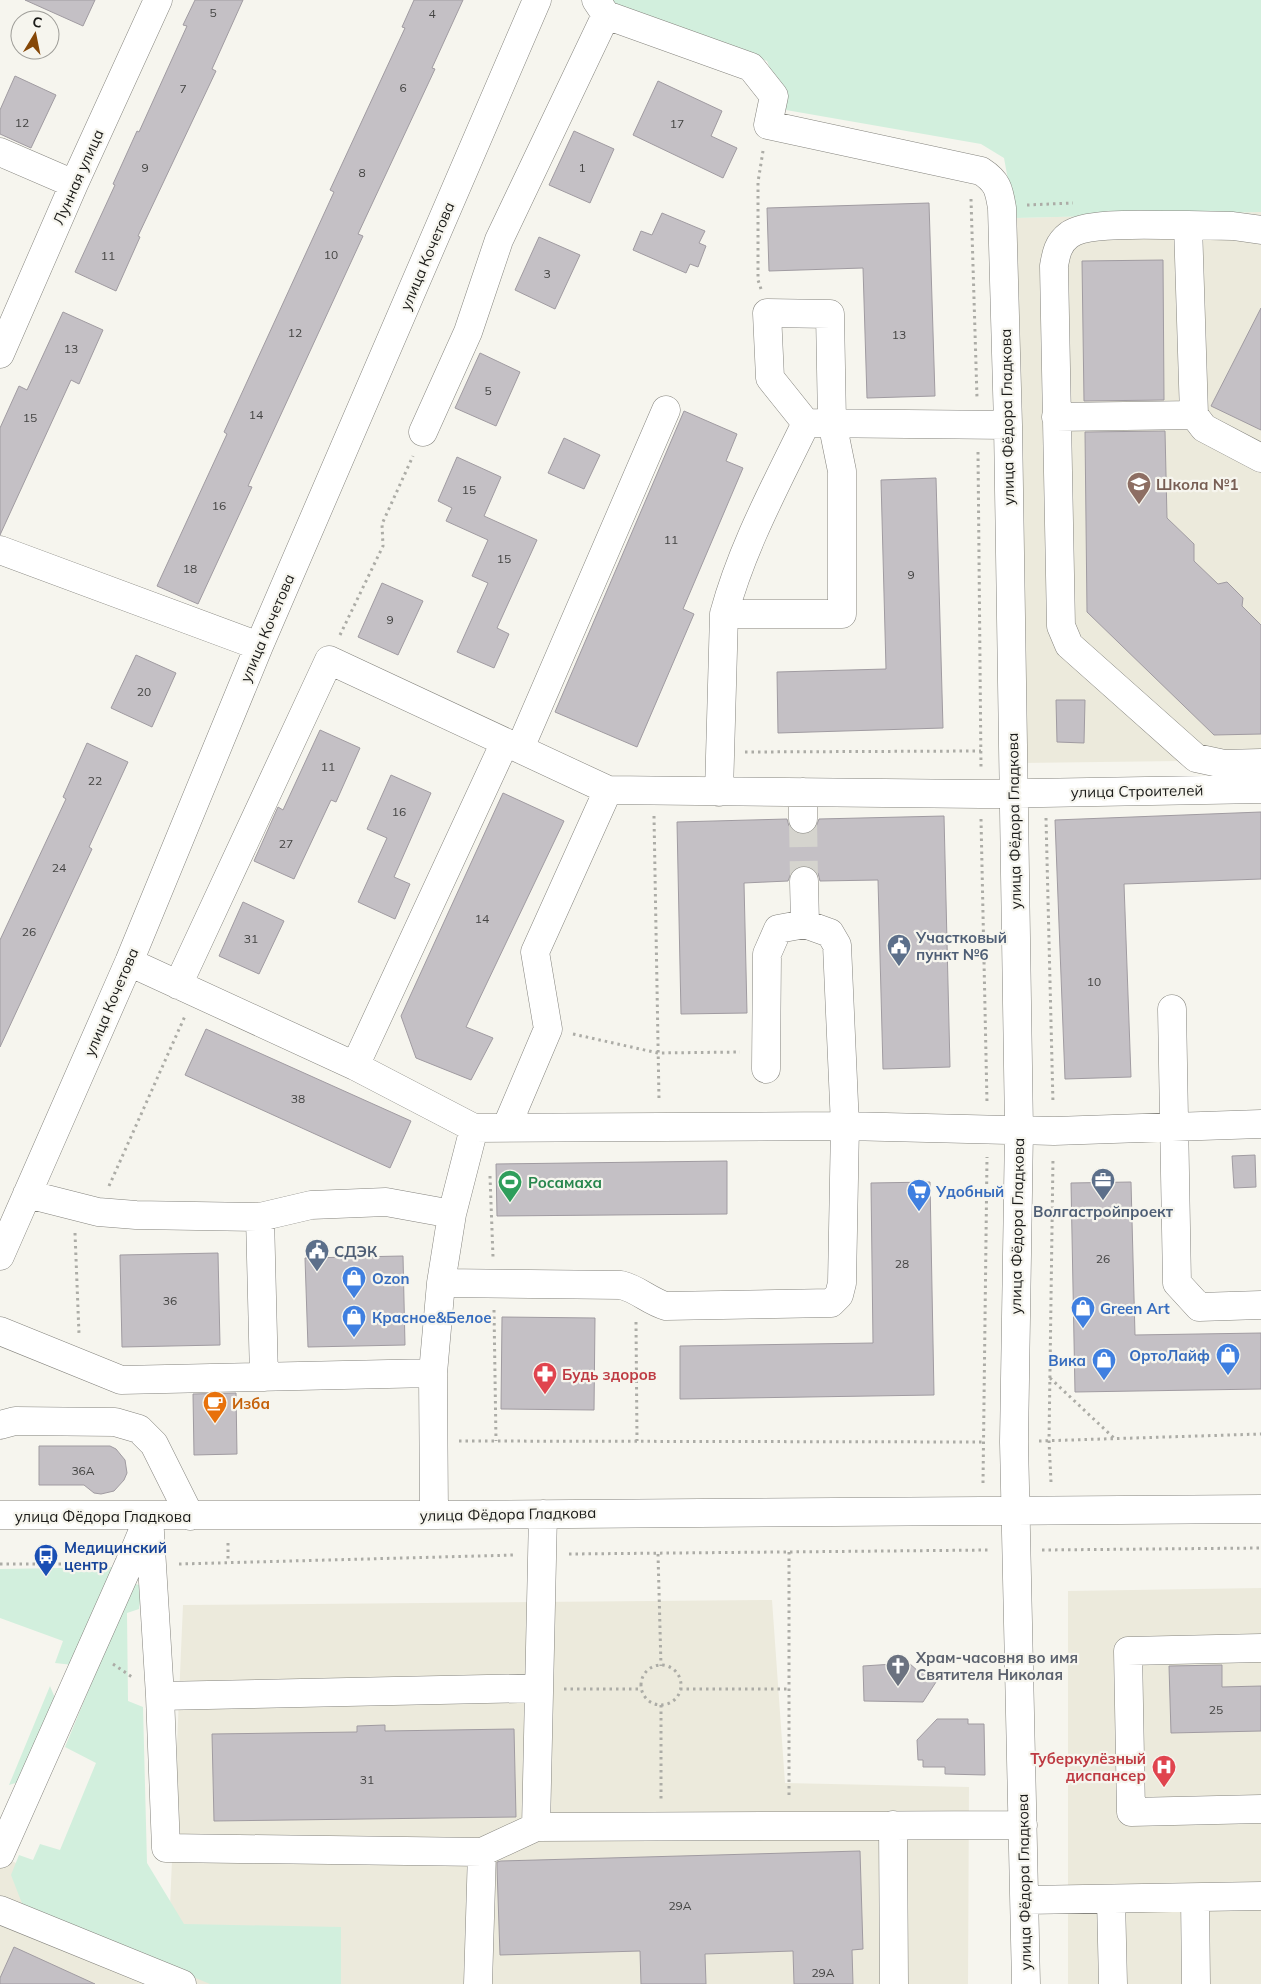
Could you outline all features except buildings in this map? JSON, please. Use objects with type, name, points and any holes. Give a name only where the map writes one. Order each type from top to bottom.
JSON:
[{"type":"street","name":"Лунная улица","points":[[0,354],[74,184],[158,0]]},
{"type":"street","name":"улица Кочетова","points":[[0,1256],[129,962],[259,646],[537,0]]},
{"type":"street","points":[[424,432],[468,332],[499,240],[601,7],[751,68],[774,96],[768,125],[976,170]]},
{"type":"street","points":[[0,152],[74,184]]},
{"type":"street","name":"улица Фёдора Гладкова","points":[[976,170],[991,178],[999,189],[1002,208],[1008,425],[1019,1130],[1014,1442],[1024,1825],[1026,1984]]},
{"type":"street","points":[[1261,230],[1234,226],[1100,226],[1083,228],[1070,234],[1061,242],[1054,266],[1061,626],[1069,644],[1196,758],[1224,764],[1261,763]]},
{"type":"street","points":[[1188,226],[1194,415],[1204,428],[1261,458]]},
{"type":"street","points":[[719,792],[724,614],[749,543],[819,422],[830,314],[767,313],[770,378],[819,422],[842,471],[842,614],[724,614]]},
{"type":"street","points":[[355,1066],[512,745],[666,410]]},
{"type":"street","points":[[1056,417],[1194,415]]},
{"type":"street","points":[[819,422],[1008,425]]},
{"type":"street","points":[[0,550],[259,646]]},
{"type":"street","points":[[187,989],[329,660],[608,790],[535,952],[548,1029],[506,1128]]},
{"type":"street","name":"улица Строителей","points":[[608,790],[1013,794],[1261,789]]},
{"type":"street","points":[[803,792],[803,819]]},
{"type":"street","points":[[804,881],[805,924]]},
{"type":"street","points":[[441,1282],[622,1285],[635,1288],[655,1303],[666,1306],[831,1303],[839,1295],[842,1283],[845,1126],[837,945],[830,933],[805,924],[778,929],[767,954],[766,1060]]},
{"type":"street","points":[[129,962],[355,1066],[474,1128],[845,1126],[1019,1130],[1261,1124]]},
{"type":"street","points":[[1172,1010],[1177,1283],[1199,1307],[1261,1304]]},
{"type":"street","points":[[434,1515],[433,1373],[441,1282],[452,1214],[474,1128]]},
{"type":"street","points":[[27,1194],[86,1210],[136,1215],[260,1217],[311,1205],[386,1202],[452,1214]]},
{"type":"street","points":[[260,1217],[264,1377]]},
{"type":"street","points":[[0,1331],[121,1380],[433,1373]]},
{"type":"street","points":[[0,1425],[15,1421],[115,1422],[139,1429],[154,1444],[190,1516]]},
{"type":"street","name":"улица Фёдора Гладкова","points":[[0,1515],[434,1515],[1261,1509]]},
{"type":"street","points":[[536,1827],[543,1514]]},
{"type":"street","points":[[0,1854],[92,1649],[140,1564],[149,1516]]},
{"type":"street","points":[[140,1564],[160,1696],[166,1848],[482,1852],[536,1827],[1024,1825]]},
{"type":"street","points":[[1261,1648],[1128,1651],[1131,1812],[1261,1809]]},
{"type":"street","points":[[160,1696],[539,1688]]},
{"type":"street","points":[[893,1825],[894,1984]]},
{"type":"street","points":[[478,1984],[482,1852]]},
{"type":"street","points":[[1024,1900],[1261,1896]]},
{"type":"street","points":[[1195,1898],[1196,1984]]},
{"type":"street","points":[[1111,1899],[1113,1984]]},
{"type":"street","points":[[0,1910],[182,1984]]},
{"type":"path","points":[[767,313],[758,280],[758,182],[768,125]]},
{"type":"path","points":[[976,170],[981,776]]},
{"type":"path","points":[[329,660],[383,546],[382,524],[424,432]]},
{"type":"path","points":[[720,752],[991,750]]},
{"type":"path","points":[[653,791],[660,1127]]},
{"type":"path","points":[[81,1363],[86,1210],[187,989]]},
{"type":"path","points":[[548,1029],[658,1053],[766,1060]]},
{"type":"path","points":[[622,1285],[625,1305],[636,1319],[637,1441]]},
{"type":"path","points":[[1050,1378],[1115,1439]]},
{"type":"path","points":[[433,1441],[1014,1442],[1261,1434]]},
{"type":"path","points":[[1049,1441],[1051,1482]]},
{"type":"path","points":[[228,1543],[228,1562]]},
{"type":"path","points":[[1042,1550],[1261,1548]]},
{"type":"path","points":[[0,1564],[140,1564],[543,1555],[993,1550]]},
{"type":"path","points":[[789,1552],[789,1826]]},
{"type":"path","points":[[658,1554],[661,1666]]},
{"type":"path","points":[[92,1649],[160,1696]]},
{"type":"path","points":[[654,1666],[661,1666],[668,1667],[678,1676],[680,1689],[673,1701],[661,1705],[648,1701],[641,1689],[644,1675],[654,1666]]},
{"type":"path","points":[[539,1688],[641,1689]]},
{"type":"path","points":[[680,1689],[789,1688]]},
{"type":"path","points":[[661,1705],[661,1826]]},
{"type":"shaded area","name":"Школа №1","points":[[1261,212],[1261,760],[1020,763],[1015,218]]},
{"type":"shaded area","name":"Туберкулёзный диспансер","points":[[1261,1588],[1261,1984],[1068,1984],[1068,1591]]},
{"type":"shaded area","points":[[772,1600],[785,1783],[969,1787],[968,1984],[0,1984],[0,1856],[169,1930],[183,1605]]},
{"type":"green space","points":[[610,0],[1261,0],[1261,212],[1015,218],[1004,158],[981,144],[786,110],[767,61],[614,7]]},
{"type":"green space","points":[[119,1567],[73,1665],[55,1663],[63,1641],[0,1618],[0,1569]]},
{"type":"green space","points":[[133,1583],[142,1586],[139,1609],[127,1613],[128,1701],[143,1707],[147,1863],[184,1924],[341,1927],[341,1984],[210,1984],[23,1906],[11,1875],[19,1855],[33,1860],[40,1844],[60,1850],[96,1763],[65,1747]]},
{"type":"green space","points":[[50,1686],[57,1703],[22,1781],[9,1785]]},
{"type":"tunnel","points":[[803,819],[804,881]]},
{"type":"place","name":"Школа №1","points":[[1139,505]]},
{"type":"place","name":"Участковый пункт №6","points":[[899,967]]},
{"type":"place","name":"Волгастройпроект","points":[[1103,1201]]},
{"type":"place","name":"Росамаха","points":[[510,1203]]},
{"type":"place","name":"Удобный","points":[[919,1212]]},
{"type":"place","name":"СДЭК","points":[[317,1272]]},
{"type":"place","name":"Ozon","points":[[354,1299]]},
{"type":"place","name":"Green Art","points":[[1083,1329]]},
{"type":"place","name":"Красное&Белое","points":[[354,1338]]},
{"type":"place","name":"ОртоЛайф","points":[[1228,1376]]},
{"type":"place","name":"Вика","points":[[1104,1381]]},
{"type":"place","name":"Будь здоров","points":[[545,1395]]},
{"type":"place","name":"Изба","points":[[215,1424]]},
{"type":"place","name":"Медицинский центр","points":[[46,1577]]},
{"type":"place","name":"Храм-часовня во имя Святителя Николая","points":[[898,1687]]},
{"type":"place","name":"Туберкулёзный диспансер","points":[[1164,1788]]}]
